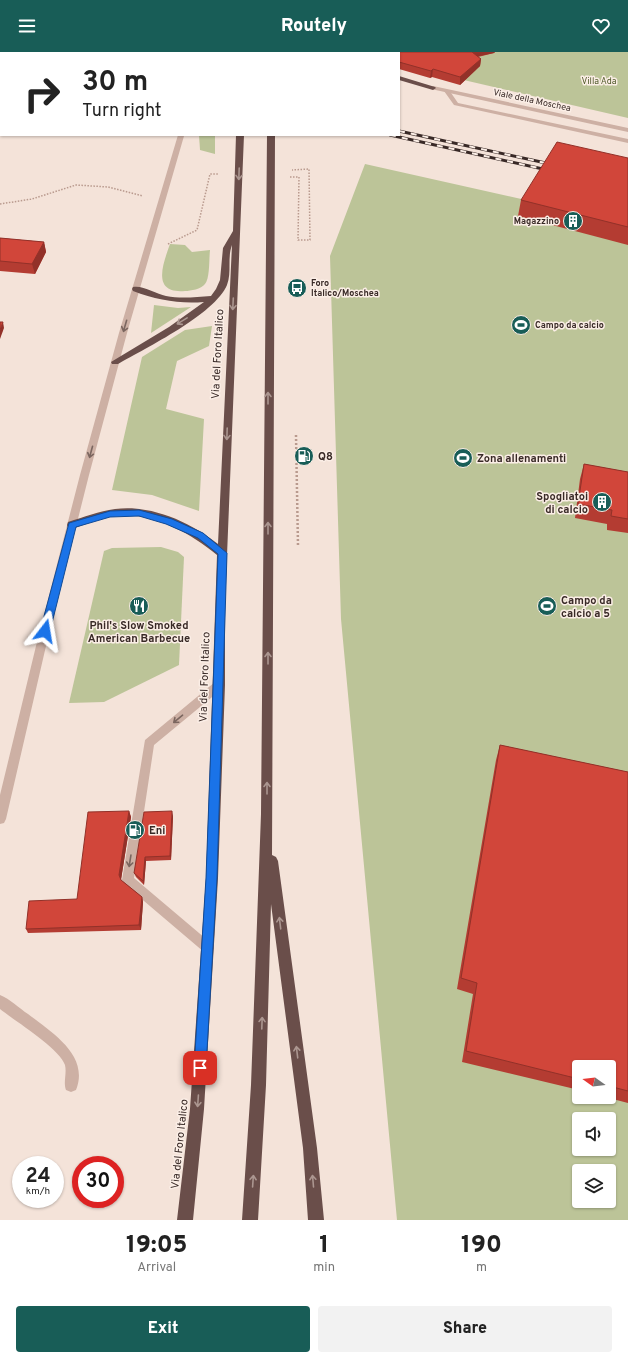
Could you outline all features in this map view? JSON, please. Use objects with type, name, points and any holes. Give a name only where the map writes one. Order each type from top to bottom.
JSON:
[{"type":"highway","points":[[400,78],[433,88]]},
{"type":"highway","points":[[400,84],[433,88]]},
{"type":"highway","name":"Via del Foro Italico","points":[[185,1220],[197,1109],[208,948],[219,685],[222,553],[240,136]]},
{"type":"highway","points":[[250,1220],[261,1048],[267,827],[268,337],[271,136]]},
{"type":"highway","points":[[115,362],[188,318],[214,298],[221,289],[225,274],[227,248],[237,229]]},
{"type":"highway","points":[[136,289],[163,299],[191,301],[214,298]]},
{"type":"highway","points":[[72,525],[110,514],[139,513],[169,521],[200,536],[222,553]]},
{"type":"highway","points":[[267,827],[310,1148],[316,1220]]},
{"type":"street","name":"Viale della Moschea","points":[[433,88],[628,130]]},
{"type":"street","points":[[447,91],[456,104],[628,141]]},
{"type":"street","points":[[0,819],[58,578],[115,362],[182,136]]},
{"type":"street","points":[[208,948],[128,880],[149,743],[219,685]]},
{"type":"street","points":[[0,1001],[62,1050],[70,1061],[72,1085]]},
{"type":"path","points":[[292,170],[308,169],[310,240],[298,240],[299,177],[292,177]]},
{"type":"path","points":[[168,245],[197,230],[210,174],[219,174]]},
{"type":"path","points":[[0,204],[32,198],[76,185],[108,187],[163,201]]},
{"type":"path","points":[[296,435],[298,546]]},
{"type":"green space","name":"Villa Ada","points":[[400,52],[628,52],[628,118],[400,65]]},
{"type":"green space","points":[[199,136],[215,136],[215,154],[200,150]]},
{"type":"green space","points":[[365,164],[628,223],[628,1220],[397,1220],[341,619],[330,256]]},
{"type":"green space","points":[[170,244],[185,245],[192,252],[210,250],[208,278],[203,286],[187,291],[174,291],[167,288],[163,283],[163,268]]},
{"type":"green space","points":[[154,305],[178,308],[191,307],[151,333]]},
{"type":"green space","points":[[212,326],[209,346],[177,361],[166,409],[204,419],[199,511],[152,495],[112,490],[142,357],[185,330]]},
{"type":"green space","points":[[161,547],[178,552],[184,557],[179,665],[104,702],[69,703],[104,551],[112,548]]},
{"type":"building","points":[[400,52],[472,52],[481,59],[460,77],[433,69],[431,71],[400,62]]},
{"type":"building","points":[[557,142],[628,158],[628,227],[521,200]]},
{"type":"building","points":[[0,238],[44,242],[32,264],[0,261]]},
{"type":"building","points":[[0,322],[3,322],[0,330]]},
{"type":"building","name":"Spogliatoi di calcio","points":[[584,464],[628,472],[628,519],[611,516],[612,510],[578,504]]},
{"type":"building","points":[[500,745],[628,772],[628,1091],[616,1088],[616,1060],[572,1060],[572,1077],[466,1051],[477,983],[461,978]]},
{"type":"building","points":[[129,811],[119,875],[121,880],[142,897],[139,925],[26,929],[29,901],[77,899],[88,812]]},
{"type":"building","points":[[172,811],[170,856],[145,857],[143,881],[134,873],[144,812]]},
{"type":"railway","points":[[400,131],[555,165]]},
{"type":"railway","points":[[394,136],[552,171]]},
{"type":"place","name":"Magazzino","points":[[573,221]]},
{"type":"place","name":"Foro Italico/Moschea","points":[[297,288]]},
{"type":"place","name":"Campo da calcio","points":[[521,325]]},
{"type":"place","name":"Q8","points":[[304,456]]},
{"type":"place","name":"Zona allenamenti","points":[[463,458]]},
{"type":"place","name":"Spogliatoi di calcio","points":[[602,502]]},
{"type":"place","name":"Phil's Slow Smoked American Barbecue","points":[[139,606]]},
{"type":"place","name":"Campo da calcio a 5","points":[[547,606]]},
{"type":"place","name":"Eni","points":[[135,830]]},
{"type":"route","points":[[45,631],[72,525],[118,512],[139,513],[169,521],[180,526],[210,542],[222,553],[212,878],[200,1068]]}]
